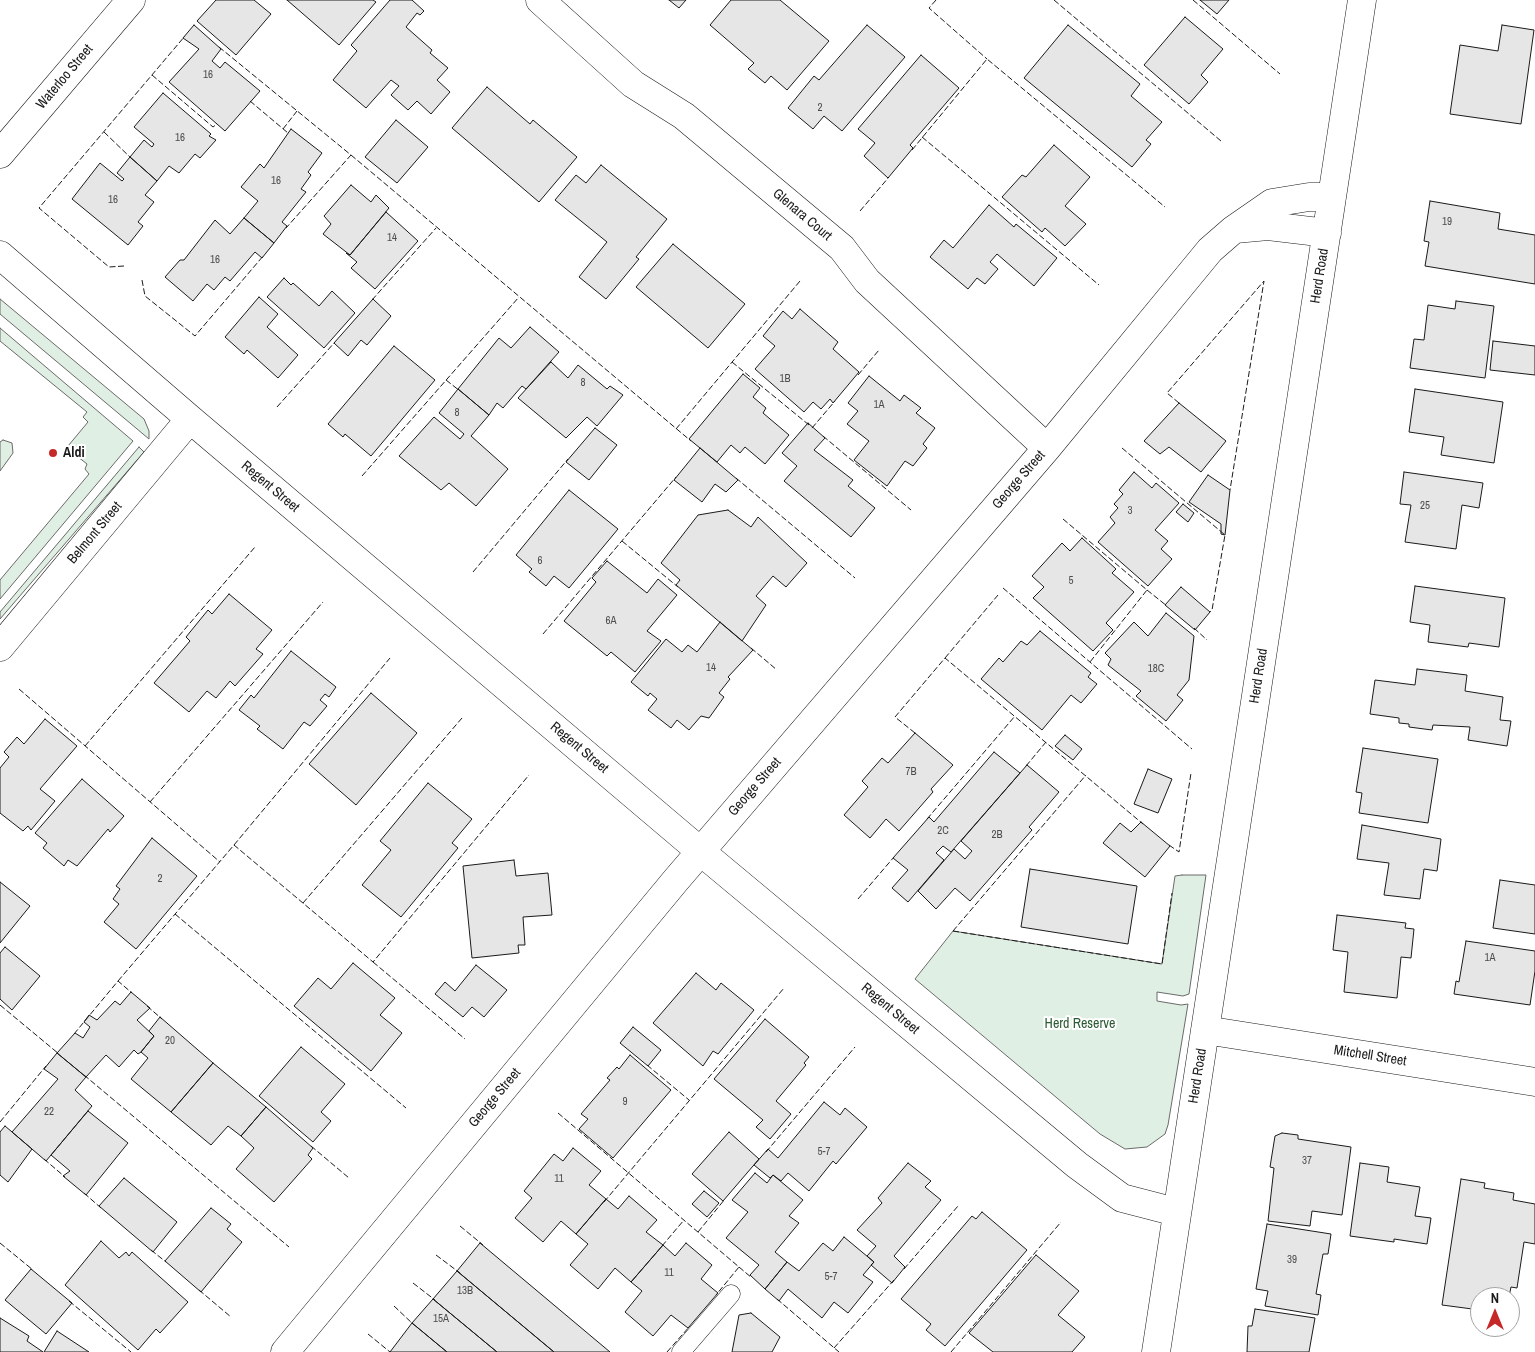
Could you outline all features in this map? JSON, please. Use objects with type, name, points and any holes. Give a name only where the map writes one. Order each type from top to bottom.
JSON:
[{"type":"street","name":"Waterloo Street","points":[[0,154],[131,0]]},
{"type":"street","name":"Glenara Court","points":[[540,0],[633,84],[684,116],[842,248],[867,281],[1047,448]]},
{"type":"street","name":"Herd Road","points":[[1156,1352],[1362,0]]},
{"type":"street","name":"George Street","points":[[285,1352],[700,851],[1047,448],[1210,250],[1233,230],[1272,203],[1309,197],[1332,197]]},
{"type":"street","points":[[1233,230],[1268,226],[1327,233]]},
{"type":"street","name":"Regent Street","points":[[0,255],[190,419],[700,851],[1084,1170],[1122,1198],[1176,1212]]},
{"type":"street","name":"Belmont Street","points":[[0,647],[190,419]]},
{"type":"street","name":"Mitchell Street","points":[[1206,1030],[1535,1082]]},
{"type":"lane","points":[[681,1352],[731,1294]]},
{"type":"green space","points":[[0,299],[144,419],[149,431],[149,439],[0,314]]},
{"type":"green space","points":[[0,328],[133,441],[0,599],[0,580],[89,474],[85,469],[87,464],[68,449],[68,446],[88,422],[83,417],[87,412],[0,341]]},
{"type":"green space","points":[[3,440],[12,443],[13,453],[0,471],[0,442]]},
{"type":"green space","points":[[139,447],[144,452],[0,619],[0,612]]},
{"type":"green space","name":"Herd Reserve","points":[[1206,875],[1189,994],[1183,996],[1157,992],[1157,1001],[1181,1005],[1188,1004],[1168,1125],[1165,1134],[1147,1147],[1125,1149],[1100,1134],[915,979],[953,931],[1162,964],[1175,876]]},
{"type":"building","points":[[216,0],[254,0],[271,14],[236,55],[197,21]]},
{"type":"building","points":[[287,0],[373,0],[376,2],[339,45]]},
{"type":"building","points":[[390,0],[412,0],[424,11],[420,15],[417,13],[406,27],[432,50],[430,53],[448,68],[437,80],[450,92],[431,114],[417,101],[408,110],[391,95],[399,86],[391,80],[366,108],[333,80],[357,51],[351,45]]},
{"type":"building","points":[[669,0],[686,0],[679,8]]},
{"type":"building","points":[[731,0],[780,0],[829,41],[787,90],[771,76],[765,83],[748,69],[754,63],[710,25]]},
{"type":"building","points":[[1200,0],[1229,0],[1217,14]]},
{"type":"building","points":[[1185,17],[1223,49],[1201,75],[1208,82],[1189,104],[1144,65]]},
{"type":"building","points":[[194,25],[221,49],[212,61],[220,68],[225,62],[260,91],[225,131],[169,82],[199,49],[183,38]]},
{"type":"building","points":[[867,25],[905,57],[842,131],[824,116],[813,129],[788,108],[814,76],[819,80]]},
{"type":"building","points":[[1068,25],[1140,84],[1131,96],[1162,122],[1146,140],[1151,144],[1132,167],[1024,78]]},
{"type":"building","points":[[1502,25],[1534,30],[1521,124],[1450,114],[1460,45],[1498,51]]},
{"type":"building","points":[[921,55],[959,88],[910,145],[913,148],[888,178],[864,156],[875,143],[858,129]]},
{"type":"building","points":[[487,87],[530,124],[533,120],[577,157],[539,202],[452,128]]},
{"type":"building","points":[[163,93],[211,134],[209,136],[216,140],[200,158],[195,154],[179,173],[169,166],[157,181],[130,157],[144,140],[152,147],[154,144],[134,127]]},
{"type":"building","points":[[396,120],[428,147],[397,183],[365,157]]},
{"type":"building","points":[[291,129],[322,153],[308,172],[311,175],[301,189],[306,192],[282,222],[287,226],[274,243],[244,218],[258,201],[241,187],[260,164],[264,168]]},
{"type":"building","points":[[1054,145],[1090,177],[1065,206],[1086,224],[1065,246],[1045,228],[1042,232],[1002,197],[1022,175],[1026,177]]},
{"type":"building","points":[[130,157],[157,181],[145,195],[154,202],[138,222],[143,226],[128,245],[72,199],[100,163],[122,181],[124,179],[117,173]]},
{"type":"building","points":[[601,165],[667,219],[636,257],[639,259],[606,299],[579,277],[607,242],[555,200],[576,175],[586,183]]},
{"type":"building","points":[[351,185],[371,202],[376,195],[389,208],[350,255],[323,234],[331,224],[324,216]]},
{"type":"building","points":[[1430,201],[1500,213],[1498,229],[1535,235],[1535,284],[1425,266],[1429,242],[1424,241]]},
{"type":"building","points":[[989,205],[1014,227],[1016,224],[1057,258],[1034,286],[997,254],[990,262],[998,269],[985,284],[977,278],[968,289],[930,257],[944,240],[953,248]]},
{"type":"building","points":[[386,212],[418,241],[375,289],[351,268],[357,262],[346,253],[350,255]]},
{"type":"building","points":[[244,218],[274,243],[262,258],[255,252],[230,281],[225,277],[214,290],[207,284],[193,301],[165,277],[180,260],[184,260],[215,220],[230,234]]},
{"type":"building","points":[[673,244],[745,304],[708,348],[636,287]]},
{"type":"building","points":[[284,278],[291,285],[293,283],[319,306],[332,291],[355,313],[324,348],[267,297]]},
{"type":"building","points":[[259,297],[278,314],[267,327],[298,355],[278,378],[247,350],[244,354],[225,337]]},
{"type":"building","points":[[373,299],[391,316],[367,345],[361,340],[348,356],[334,343]]},
{"type":"building","points":[[1456,301],[1494,306],[1485,378],[1410,368],[1414,339],[1424,340],[1428,305],[1455,309]]},
{"type":"building","points":[[800,309],[838,342],[833,349],[859,372],[833,403],[830,399],[821,409],[813,402],[804,412],[755,369],[775,346],[763,336],[783,311],[792,319]]},
{"type":"building","points":[[530,327],[559,352],[526,389],[522,386],[503,408],[497,403],[489,415],[458,389],[499,338],[511,348]]},
{"type":"building","points":[[1493,341],[1535,346],[1535,375],[1490,370]]},
{"type":"building","points":[[394,346],[435,380],[371,456],[345,434],[343,437],[328,424]]},
{"type":"building","points":[[551,362],[568,378],[578,365],[607,389],[610,386],[623,395],[597,426],[587,417],[566,438],[518,398]]},
{"type":"building","points":[[743,374],[760,388],[753,397],[766,408],[763,413],[789,435],[765,464],[745,447],[740,453],[731,445],[717,462],[689,439]]},
{"type":"building","points":[[869,376],[900,401],[904,395],[921,408],[916,413],[935,428],[923,444],[927,448],[913,466],[905,461],[887,486],[854,460],[869,441],[847,424],[858,411],[848,403]]},
{"type":"building","points":[[458,389],[489,415],[471,436],[508,469],[476,506],[449,483],[441,490],[399,456],[434,417],[460,439],[464,434],[439,413]]},
{"type":"building","points":[[1415,389],[1503,402],[1494,463],[1441,455],[1444,437],[1409,432]]},
{"type":"building","points":[[1179,403],[1226,441],[1201,472],[1169,447],[1160,454],[1144,441]]},
{"type":"building","points":[[808,423],[825,438],[814,450],[853,480],[848,486],[875,508],[851,537],[784,481],[797,466],[782,453]]},
{"type":"building","points":[[595,428],[617,445],[589,480],[566,462]]},
{"type":"building","points":[[700,448],[738,480],[726,492],[715,484],[702,502],[674,480]]},
{"type":"building","points":[[1134,472],[1152,488],[1156,483],[1179,503],[1155,530],[1168,541],[1161,549],[1172,559],[1148,586],[1098,542],[1115,523],[1110,517],[1118,508],[1114,504],[1123,494],[1119,490]]},
{"type":"building","points":[[1404,472],[1483,483],[1479,508],[1462,505],[1456,549],[1405,542],[1411,505],[1400,504]]},
{"type":"building","points":[[1208,475],[1230,490],[1225,535],[1221,534],[1221,524],[1189,502]]},
{"type":"building","points":[[569,490],[618,529],[569,588],[554,576],[546,586],[529,572],[532,569],[516,555]]},
{"type":"building","points":[[1183,504],[1194,513],[1188,522],[1176,512]]},
{"type":"building","points":[[728,510],[751,527],[758,517],[807,563],[786,587],[773,576],[756,596],[766,605],[742,641],[676,585],[680,580],[661,563],[698,515]]},
{"type":"building","points":[[1082,538],[1116,569],[1112,573],[1134,592],[1106,623],[1113,630],[1093,651],[1033,598],[1044,587],[1032,576],[1062,543],[1070,551]]},
{"type":"building","points":[[607,561],[647,593],[658,579],[677,595],[647,631],[661,641],[635,672],[611,652],[607,656],[564,621],[596,582],[592,578]]},
{"type":"building","points":[[1415,586],[1505,598],[1499,647],[1469,643],[1468,647],[1428,642],[1430,625],[1410,622]]},
{"type":"building","points":[[1181,587],[1210,612],[1195,630],[1165,605]]},
{"type":"building","points":[[229,594],[272,630],[256,649],[263,654],[235,686],[230,681],[216,698],[207,691],[189,712],[154,683],[190,641],[186,637],[208,610],[212,614]]},
{"type":"building","points":[[1166,613],[1194,636],[1189,680],[1177,695],[1183,700],[1166,721],[1136,696],[1141,691],[1108,665],[1111,659],[1105,653],[1134,622],[1148,636]]},
{"type":"building","points":[[720,622],[753,650],[728,677],[730,679],[719,693],[724,697],[709,718],[701,716],[689,730],[677,720],[671,728],[648,710],[657,699],[650,693],[648,696],[631,682],[666,639],[682,652],[688,645],[697,652]]},
{"type":"building","points":[[1040,631],[1091,673],[1088,677],[1097,684],[1081,703],[1071,695],[1042,730],[981,679],[999,658],[1003,662],[1021,641],[1027,645]]},
{"type":"building","points":[[291,651],[336,687],[329,697],[325,694],[320,700],[327,706],[310,726],[304,722],[283,749],[257,729],[260,726],[239,710],[251,695],[254,698]]},
{"type":"building","points":[[1417,669],[1467,675],[1465,691],[1503,697],[1500,720],[1511,721],[1507,746],[1468,740],[1470,727],[1433,725],[1432,730],[1409,727],[1409,724],[1399,723],[1399,718],[1370,714],[1375,680],[1415,685]]},
{"type":"building","points":[[371,693],[417,733],[356,805],[309,764]]},
{"type":"building","points":[[45,719],[77,746],[40,789],[55,801],[31,830],[28,826],[23,831],[0,813],[0,768],[9,757],[4,752],[17,737],[24,744]]},
{"type":"building","points":[[915,733],[953,765],[931,789],[933,792],[899,831],[886,819],[870,838],[844,815],[868,787],[862,781],[882,758],[888,763]]},
{"type":"building","points":[[1065,735],[1082,749],[1073,760],[1055,746]]},
{"type":"building","points":[[1363,748],[1438,759],[1428,823],[1359,813],[1362,793],[1356,792]]},
{"type":"building","points":[[994,752],[1020,773],[951,852],[943,846],[936,853],[944,860],[908,902],[892,888],[908,870],[893,858],[929,817],[934,822]]},
{"type":"building","points":[[1027,765],[1059,792],[1029,827],[1032,830],[970,901],[955,888],[936,909],[918,891],[954,849],[965,859],[972,851],[961,841]]},
{"type":"building","points":[[1148,769],[1172,779],[1158,813],[1134,804]]},
{"type":"building","points":[[82,779],[124,816],[110,832],[108,829],[77,866],[68,860],[64,866],[43,848],[47,843],[35,833]]},
{"type":"building","points":[[428,783],[472,819],[452,843],[458,848],[401,917],[362,885],[391,850],[380,841]]},
{"type":"building","points":[[1141,822],[1170,846],[1145,877],[1103,843],[1120,823],[1131,832]]},
{"type":"building","points":[[1362,825],[1441,839],[1437,871],[1424,869],[1420,899],[1384,895],[1389,863],[1357,859]]},
{"type":"building","points":[[152,838],[197,876],[136,949],[104,922],[119,904],[113,899],[120,889],[116,886]]},
{"type":"building","points":[[514,860],[516,876],[548,873],[552,915],[523,917],[525,945],[518,945],[519,953],[472,958],[463,866]]},
{"type":"building","points":[[1030,869],[1137,886],[1128,944],[1021,927]]},
{"type":"building","points":[[1500,880],[1535,885],[1535,934],[1493,928]]},
{"type":"building","points":[[0,882],[30,906],[0,943]]},
{"type":"building","points":[[1337,915],[1406,923],[1405,928],[1414,929],[1411,958],[1401,957],[1397,998],[1344,992],[1348,952],[1333,950]]},
{"type":"building","points":[[1466,941],[1535,951],[1535,971],[1530,1005],[1454,994],[1456,981],[1459,982]]},
{"type":"building","points":[[5,947],[40,976],[12,1010],[0,999],[0,953]]},
{"type":"building","points":[[353,963],[395,998],[380,1015],[402,1033],[371,1071],[294,1006],[318,978],[331,989]]},
{"type":"building","points":[[476,965],[507,990],[484,1017],[472,1007],[463,1017],[435,994],[445,982],[455,991]]},
{"type":"building","points":[[696,973],[716,990],[721,983],[754,1010],[718,1054],[713,1051],[703,1066],[653,1023]]},
{"type":"building","points":[[131,992],[150,1008],[137,1020],[154,1036],[141,1052],[138,1054],[134,1050],[119,1067],[106,1055],[86,1077],[57,1053],[75,1033],[83,1038],[90,1027],[84,1022],[89,1015],[97,1020],[115,1001],[120,1005]]},
{"type":"building","points":[[160,1017],[213,1063],[171,1112],[131,1079],[148,1058],[141,1052],[154,1036],[149,1031]]},
{"type":"building","points":[[765,1019],[809,1057],[804,1063],[806,1065],[776,1101],[791,1114],[770,1139],[756,1127],[763,1120],[714,1079]]},
{"type":"building","points":[[633,1027],[661,1050],[648,1066],[620,1043]]},
{"type":"building","points":[[301,1047],[345,1084],[321,1112],[331,1121],[313,1142],[259,1096]]},
{"type":"building","points":[[57,1053],[86,1077],[75,1090],[92,1106],[46,1161],[12,1132],[58,1079],[44,1069]]},
{"type":"building","points":[[630,1055],[671,1090],[613,1158],[579,1129],[588,1119],[581,1114],[610,1080],[607,1078],[617,1067],[619,1069]]},
{"type":"building","points":[[213,1063],[266,1107],[241,1136],[228,1126],[211,1145],[171,1112]]},
{"type":"building","points":[[824,1102],[840,1115],[845,1108],[867,1127],[836,1164],[833,1161],[809,1191],[788,1173],[781,1181],[773,1175],[770,1178],[754,1165],[768,1149],[778,1158]]},
{"type":"building","points":[[266,1107],[313,1148],[308,1155],[312,1159],[274,1202],[236,1169],[254,1148],[241,1136]]},
{"type":"building","points":[[88,1111],[128,1143],[86,1195],[63,1176],[70,1171],[51,1155]]},
{"type":"building","points":[[5,1126],[32,1149],[8,1182],[0,1175],[0,1132]]},
{"type":"building","points":[[729,1132],[759,1159],[723,1201],[692,1174]]},
{"type":"building","points":[[1282,1133],[1298,1135],[1298,1139],[1351,1147],[1342,1215],[1312,1211],[1310,1226],[1268,1221],[1274,1168],[1270,1167],[1275,1136]]},
{"type":"building","points":[[573,1148],[601,1171],[589,1185],[606,1199],[576,1234],[561,1221],[543,1242],[515,1218],[532,1198],[524,1191],[554,1154],[563,1161]]},
{"type":"building","points":[[908,1163],[931,1181],[925,1187],[941,1200],[894,1256],[905,1267],[892,1283],[871,1265],[874,1262],[867,1256],[876,1246],[857,1230],[882,1203],[878,1198]]},
{"type":"building","points":[[1360,1163],[1389,1167],[1387,1182],[1420,1187],[1415,1216],[1431,1218],[1427,1244],[1394,1239],[1394,1242],[1350,1236]]},
{"type":"building","points":[[755,1173],[767,1183],[773,1175],[803,1200],[789,1216],[799,1223],[775,1252],[787,1262],[765,1289],[750,1275],[759,1265],[726,1238],[748,1212],[732,1200]]},
{"type":"building","points":[[124,1178],[177,1222],[153,1252],[99,1206]]},
{"type":"building","points":[[1461,1179],[1485,1183],[1484,1188],[1514,1193],[1513,1200],[1535,1204],[1535,1244],[1524,1242],[1517,1287],[1470,1287],[1470,1309],[1442,1305]]},
{"type":"building","points":[[704,1191],[719,1203],[707,1217],[692,1204]]},
{"type":"building","points":[[629,1196],[657,1220],[646,1232],[663,1245],[631,1282],[615,1268],[598,1289],[570,1265],[588,1244],[576,1234],[606,1199],[618,1209]]},
{"type":"building","points":[[211,1208],[231,1224],[227,1229],[242,1242],[201,1292],[165,1261]]},
{"type":"building","points":[[982,1212],[1027,1250],[945,1346],[926,1330],[931,1324],[901,1299],[972,1216],[976,1219]]},
{"type":"building","points":[[1267,1224],[1331,1234],[1328,1254],[1323,1254],[1316,1294],[1321,1295],[1318,1315],[1265,1306],[1268,1291],[1256,1289]]},
{"type":"building","points":[[844,1237],[874,1262],[863,1275],[873,1282],[848,1313],[834,1302],[822,1318],[788,1289],[779,1301],[765,1289],[787,1262],[799,1271],[823,1243],[833,1251]]},
{"type":"building","points":[[101,1241],[119,1258],[126,1252],[129,1256],[132,1252],[188,1302],[160,1333],[156,1329],[138,1350],[65,1285]]},
{"type":"building","points":[[480,1243],[610,1352],[554,1352],[457,1271]]},
{"type":"building","points":[[686,1243],[712,1265],[701,1279],[718,1293],[688,1328],[671,1315],[653,1336],[625,1312],[642,1291],[631,1282],[663,1245],[675,1256]]},
{"type":"building","points":[[1036,1255],[1079,1291],[1058,1315],[1085,1337],[1072,1352],[993,1352],[969,1333]]},
{"type":"building","points":[[31,1269],[72,1303],[46,1334],[5,1300]]},
{"type":"building","points":[[457,1271],[554,1352],[497,1352],[433,1299]]},
{"type":"building","points":[[433,1299],[497,1352],[447,1352],[412,1323]]},
{"type":"building","points":[[1255,1309],[1315,1318],[1309,1352],[1247,1352],[1248,1326],[1252,1326]]},
{"type":"building","points":[[751,1313],[780,1337],[772,1352],[732,1352],[739,1315]]},
{"type":"building","points":[[0,1318],[29,1336],[27,1341],[43,1352],[0,1352]]},
{"type":"building","points":[[412,1323],[447,1352],[390,1352]]},
{"type":"building","points":[[57,1331],[89,1352],[44,1352]]},
{"type":"fence","points":[[936,0],[929,8],[987,59]]},
{"type":"fence","points":[[1054,0],[1221,141]]},
{"type":"fence","points":[[1193,0],[1280,74]]},
{"type":"fence","points":[[124,266],[109,267],[39,208],[185,36]]},
{"type":"fence","points":[[219,47],[351,155],[286,228]]},
{"type":"fence","points":[[912,150],[987,59],[1165,207]]},
{"type":"fence","points":[[152,75],[213,127],[217,124]]},
{"type":"fence","points":[[250,101],[288,133]]},
{"type":"fence","points":[[283,129],[297,111]]},
{"type":"fence","points":[[104,132],[133,160]]},
{"type":"fence","points":[[922,137],[1099,285]]},
{"type":"fence","points":[[351,155],[691,441]]},
{"type":"fence","points":[[860,211],[889,177]]},
{"type":"fence","points":[[372,300],[436,228]]},
{"type":"fence","points":[[142,280],[145,296],[195,336],[264,255]]},
{"type":"fence","points":[[676,429],[800,281]]},
{"type":"fence","points":[[1179,403],[1167,393],[1264,281],[1230,490]]},
{"type":"fence","points":[[362,476],[519,297]]},
{"type":"fence","points":[[277,407],[335,342]]},
{"type":"fence","points":[[858,375],[879,350]]},
{"type":"fence","points":[[732,362],[809,425]]},
{"type":"fence","points":[[446,380],[460,391]]},
{"type":"fence","points":[[812,428],[835,401]]},
{"type":"fence","points":[[823,436],[911,510]]},
{"type":"fence","points":[[1122,448],[1225,535],[1212,610],[1210,612]]},
{"type":"fence","points":[[473,572],[568,459]]},
{"type":"fence","points":[[543,634],[676,477]]},
{"type":"fence","points":[[736,478],[855,578]]},
{"type":"fence","points":[[1063,519],[1147,590],[1090,662]]},
{"type":"fence","points":[[622,541],[678,587]]},
{"type":"fence","points":[[85,746],[255,547]]},
{"type":"fence","points":[[1003,588],[1192,749]]},
{"type":"fence","points":[[1147,590],[1167,606]]},
{"type":"fence","points":[[945,658],[998,595]]},
{"type":"fence","points":[[150,802],[323,602]]},
{"type":"fence","points":[[1194,628],[1207,640]]},
{"type":"fence","points":[[751,648],[777,670]]},
{"type":"fence","points":[[234,845],[390,658]]},
{"type":"fence","points":[[915,733],[895,717],[945,658],[1143,824]]},
{"type":"fence","points":[[19,689],[220,862]]},
{"type":"fence","points":[[927,819],[1015,716]]},
{"type":"fence","points":[[303,903],[462,718]]},
{"type":"fence","points":[[1026,766],[1046,742]]},
{"type":"fence","points":[[1169,845],[1179,852],[1191,773]]},
{"type":"fence","points":[[118,981],[234,845],[373,962],[529,775]]},
{"type":"fence","points":[[953,931],[1086,775]]},
{"type":"fence","points":[[858,899],[894,857]]},
{"type":"fence","points":[[953,931],[1162,964],[1172,893]]},
{"type":"fence","points":[[175,914],[406,1108]]},
{"type":"fence","points":[[373,962],[465,1039]]},
{"type":"fence","points":[[74,1034],[118,981],[132,993]]},
{"type":"fence","points":[[604,1202],[784,988]]},
{"type":"fence","points":[[0,1005],[59,1054]]},
{"type":"fence","points":[[147,1006],[162,1019]]},
{"type":"fence","points":[[766,1152],[855,1047]]},
{"type":"fence","points":[[647,1065],[689,1100]]},
{"type":"fence","points":[[0,1122],[46,1066]]},
{"type":"fence","points":[[84,1075],[289,1247]]},
{"type":"fence","points":[[558,1113],[739,1267],[716,1295]]},
{"type":"fence","points":[[311,1146],[349,1178]]},
{"type":"fence","points":[[44,1159],[65,1177]]},
{"type":"fence","points":[[84,1193],[101,1208]]},
{"type":"fence","points":[[698,1232],[725,1199]]},
{"type":"fence","points":[[904,1269],[958,1206]]},
{"type":"fence","points":[[662,1246],[684,1220]]},
{"type":"fence","points":[[951,1352],[1061,1222]]},
{"type":"fence","points":[[460,1226],[483,1245]]},
{"type":"fence","points":[[0,1243],[33,1270]]},
{"type":"fence","points":[[151,1250],[166,1262]]},
{"type":"fence","points":[[436,1255],[460,1273]]},
{"type":"fence","points":[[739,1267],[752,1278]]},
{"type":"fence","points":[[834,1348],[894,1280]]},
{"type":"fence","points":[[413,1283],[435,1300]]},
{"type":"fence","points":[[199,1290],[231,1317]]},
{"type":"fence","points":[[777,1299],[839,1352]]},
{"type":"fence","points":[[69,1301],[131,1352]]},
{"type":"fence","points":[[394,1306],[414,1325]]},
{"type":"fence","points":[[667,1352],[690,1326]]},
{"type":"fence","points":[[368,1334],[390,1352]]},
{"type":"place","name":"Aldi","points":[[53,453]]}]
